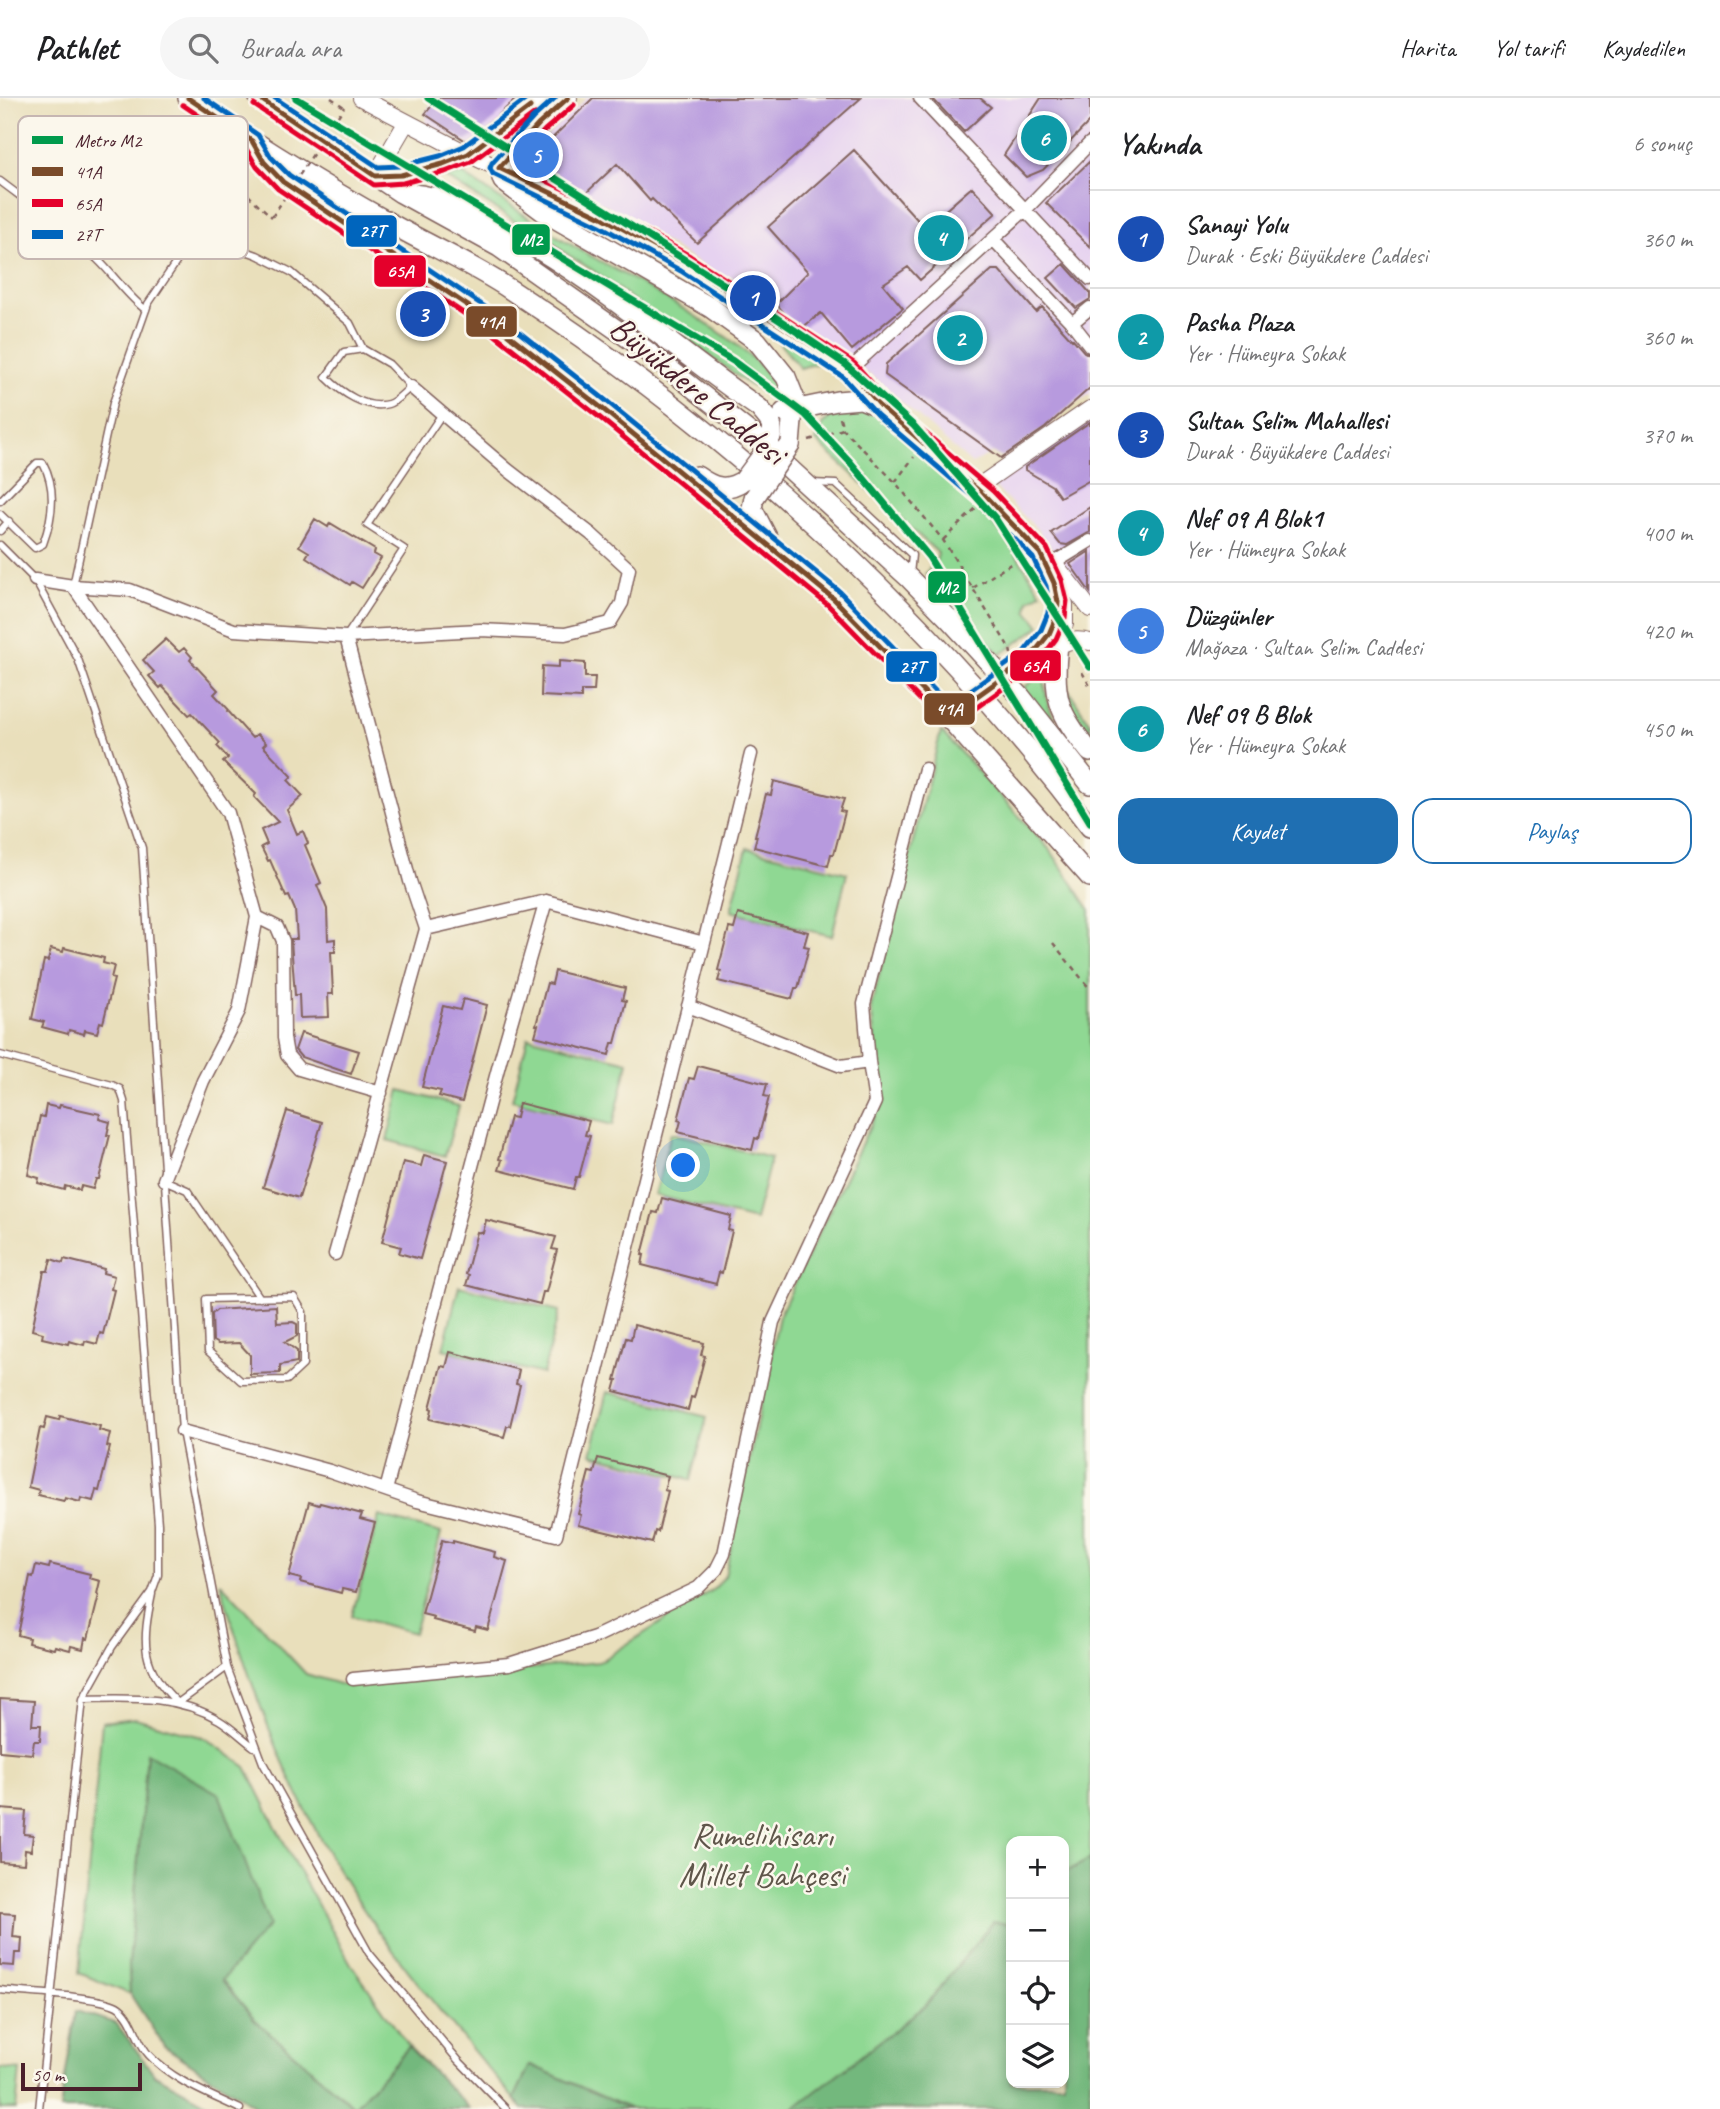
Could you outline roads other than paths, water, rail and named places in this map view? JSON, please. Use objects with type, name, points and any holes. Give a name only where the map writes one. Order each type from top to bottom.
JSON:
[{"type":"main road","name":"Büyükdere Caddesi","points":[[188,98],[215,116]]},
{"type":"main road","name":"Büyükdere Caddesi","points":[[259,98],[401,193],[499,247],[644,349],[754,436],[910,579],[988,660],[1090,783]]},
{"type":"main road","points":[[375,176],[401,175],[468,154],[542,98]]},
{"type":"main road","points":[[569,98],[539,124],[499,168],[503,181],[551,217],[711,308],[757,341],[786,377],[794,397],[794,411],[754,498],[752,508],[769,540],[784,557]]},
{"type":"main road","name":"Büyükdere Caddesi","points":[[248,138],[362,208],[510,289],[601,350],[674,405],[798,512],[913,618],[1026,747],[1090,827]]},
{"type":"main road","points":[[252,141],[264,162],[283,183],[495,324],[834,599],[940,707],[1090,877]]},
{"type":"main road","points":[[401,193],[428,197],[458,206],[523,239],[570,268],[759,408],[772,422],[780,445]]},
{"type":"main road","points":[[651,449],[667,461],[683,466],[718,488],[728,488],[744,480],[810,412],[860,399],[883,408]]},
{"type":"main road","points":[[759,408],[782,413],[831,408]]},
{"type":"main road","points":[[1058,645],[1055,670],[1057,699],[1066,723],[1090,752]]},
{"type":"street","points":[[360,98],[468,154],[604,218],[686,264],[849,370],[883,408],[981,493],[1047,558],[1090,609]]},
{"type":"street","points":[[920,98],[1090,279]]},
{"type":"street","points":[[375,176],[406,123]]},
{"type":"street","points":[[849,370],[1026,209],[1090,144]]},
{"type":"street","points":[[993,239],[1072,323],[1090,346]]},
{"type":"street","points":[[1072,323],[1090,308]]},
{"type":"street","points":[[35,580],[130,590],[234,630],[346,637],[480,630],[565,634],[610,623],[622,603],[629,569],[591,534],[508,470],[411,387]]},
{"type":"street","points":[[981,493],[1090,409]]},
{"type":"street","points":[[1047,558],[1090,541]]},
{"type":"street","points":[[1047,558],[1065,601],[1065,624],[1058,645]]},
{"type":"street","points":[[1014,671],[1041,647],[1057,615],[1058,601],[1047,558]]},
{"type":"street","points":[[73,586],[228,813],[257,917],[239,1011],[204,1081],[164,1180]]},
{"type":"street","points":[[335,1254],[426,929],[410,881],[346,637]]},
{"type":"street","points":[[940,707],[962,707],[1058,645],[1078,639],[1090,642]]},
{"type":"street","points":[[182,1431],[330,1471],[417,1501],[556,1535],[751,754]]},
{"type":"street","points":[[353,1679],[509,1664],[595,1637],[698,1588],[716,1570],[724,1554],[772,1322],[875,1102],[864,1004],[925,769]]},
{"type":"street","points":[[426,929],[546,901],[704,943]]},
{"type":"street","points":[[386,1490],[493,1088],[546,901]]},
{"type":"street","points":[[257,917],[277,928],[283,942],[284,1038],[287,1055],[299,1069],[381,1093]]},
{"type":"street","points":[[688,1006],[841,1066],[869,1062]]},
{"type":"lane","points":[[0,181],[18,195]]},
{"type":"lane","points":[[248,252],[291,272],[350,323],[363,349],[389,364],[411,387],[390,404],[370,405],[337,388],[326,377],[344,352],[363,349]]},
{"type":"lane","points":[[98,259],[146,310]]},
{"type":"lane","points":[[73,586],[113,403],[146,310],[177,259]]},
{"type":"lane","points":[[346,637],[404,549],[367,525],[442,414]]},
{"type":"lane","points":[[0,501],[37,463],[43,463],[54,491],[43,544],[35,548],[0,514]]},
{"type":"lane","points":[[0,531],[9,520]]},
{"type":"lane","points":[[0,545],[35,580],[78,659],[142,848],[182,1431],[227,1667],[256,1749],[369,1953],[458,2060],[506,2109]]},
{"type":"lane","points":[[0,1055],[112,1085],[120,1089],[124,1101],[158,1524],[158,1575],[145,1626],[146,1649],[153,1675],[178,1703]]},
{"type":"lane","points":[[164,1180],[187,1190],[260,1298]]},
{"type":"lane","points":[[294,1297],[303,1312],[303,1365],[287,1380],[241,1381],[208,1351],[205,1298],[260,1298],[294,1297]]},
{"type":"lane","points":[[39,2109],[83,1699],[112,1647],[152,1592]]},
{"type":"lane","points":[[178,1703],[227,1667]]},
{"type":"lane","points":[[83,1699],[149,1698],[178,1703],[218,1720],[256,1749]]},
{"type":"lane","points":[[0,1990],[118,2006],[133,2025],[147,2053],[175,2076],[240,2109]]},
{"type":"metro line","name":"M2","points":[[296,98],[733,361],[806,415],[851,463],[929,557],[1090,822]]},
{"type":"metro line","name":"M2","points":[[428,98],[763,309],[845,364],[914,426],[995,518],[1090,667]]},
{"type":"place","name":"Nef 09 B Blok","points":[[1044,138]]},
{"type":"place","name":"Düzgünler","points":[[536,155]]},
{"type":"place","name":"Nef 09 A Blok1","points":[[941,238]]},
{"type":"place","name":"Sanayi Yolu","points":[[753,298]]},
{"type":"place","name":"Sultan Selim Mahallesi","points":[[423,314]]},
{"type":"place","name":"Pasha Plaza","points":[[960,338]]},
{"type":"park label","name":"Rumelihisarı Millet Bahçesi","points":[[762,1854]]}]
